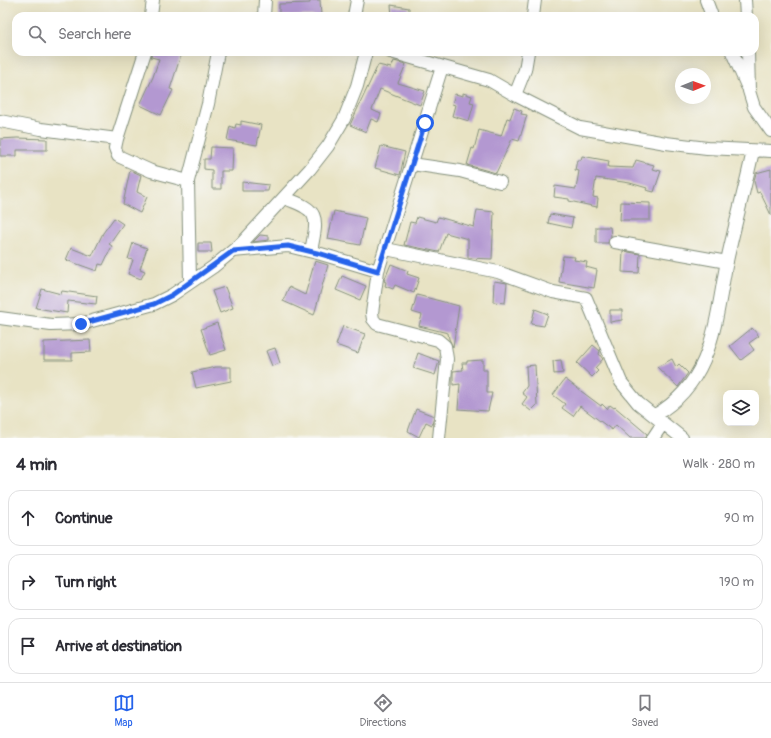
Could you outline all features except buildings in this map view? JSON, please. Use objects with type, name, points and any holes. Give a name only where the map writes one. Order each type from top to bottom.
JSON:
[{"type":"street","points":[[152,12],[153,0]]},
{"type":"street","points":[[264,12],[265,0]]},
{"type":"street","points":[[355,12],[357,0]]},
{"type":"street","points":[[534,12],[536,0]]},
{"type":"street","points":[[706,0],[710,12]]},
{"type":"street","points":[[745,0],[746,12]]},
{"type":"street","points":[[144,56],[115,148],[118,156],[151,171],[188,181]]},
{"type":"street","points":[[190,281],[188,181],[208,104],[217,56]]},
{"type":"street","points":[[0,318],[51,325],[81,324],[154,304],[172,295],[190,281],[213,267],[242,244],[310,170],[328,146],[340,126],[357,86],[365,56]]},
{"type":"street","points":[[405,56],[489,80],[580,128],[602,133],[707,148],[771,151]]},
{"type":"street","points":[[515,95],[525,70],[527,56]]},
{"type":"street","points":[[734,56],[749,91],[754,107],[771,131]]},
{"type":"street","points":[[748,56],[749,91]]},
{"type":"street","points":[[439,438],[448,359],[445,346],[438,340],[377,324],[373,319],[372,313],[378,271],[442,67]]},
{"type":"street","points":[[0,121],[41,129],[117,139]]},
{"type":"street","points":[[653,438],[659,419],[684,392],[700,368],[711,344],[727,262],[754,151]]},
{"type":"street","points":[[412,164],[460,171],[500,182]]},
{"type":"street","points":[[284,198],[307,208],[314,214],[316,222],[311,251]]},
{"type":"street","points":[[615,242],[727,262]]},
{"type":"street","points":[[233,251],[276,246],[311,251],[378,271]]},
{"type":"street","points":[[386,249],[498,272],[553,292],[586,298],[621,382],[638,404],[682,438]]},
{"type":"route","points":[[81,324],[154,304],[172,295],[190,281],[213,267],[233,251],[288,246],[378,271],[425,123]]}]
